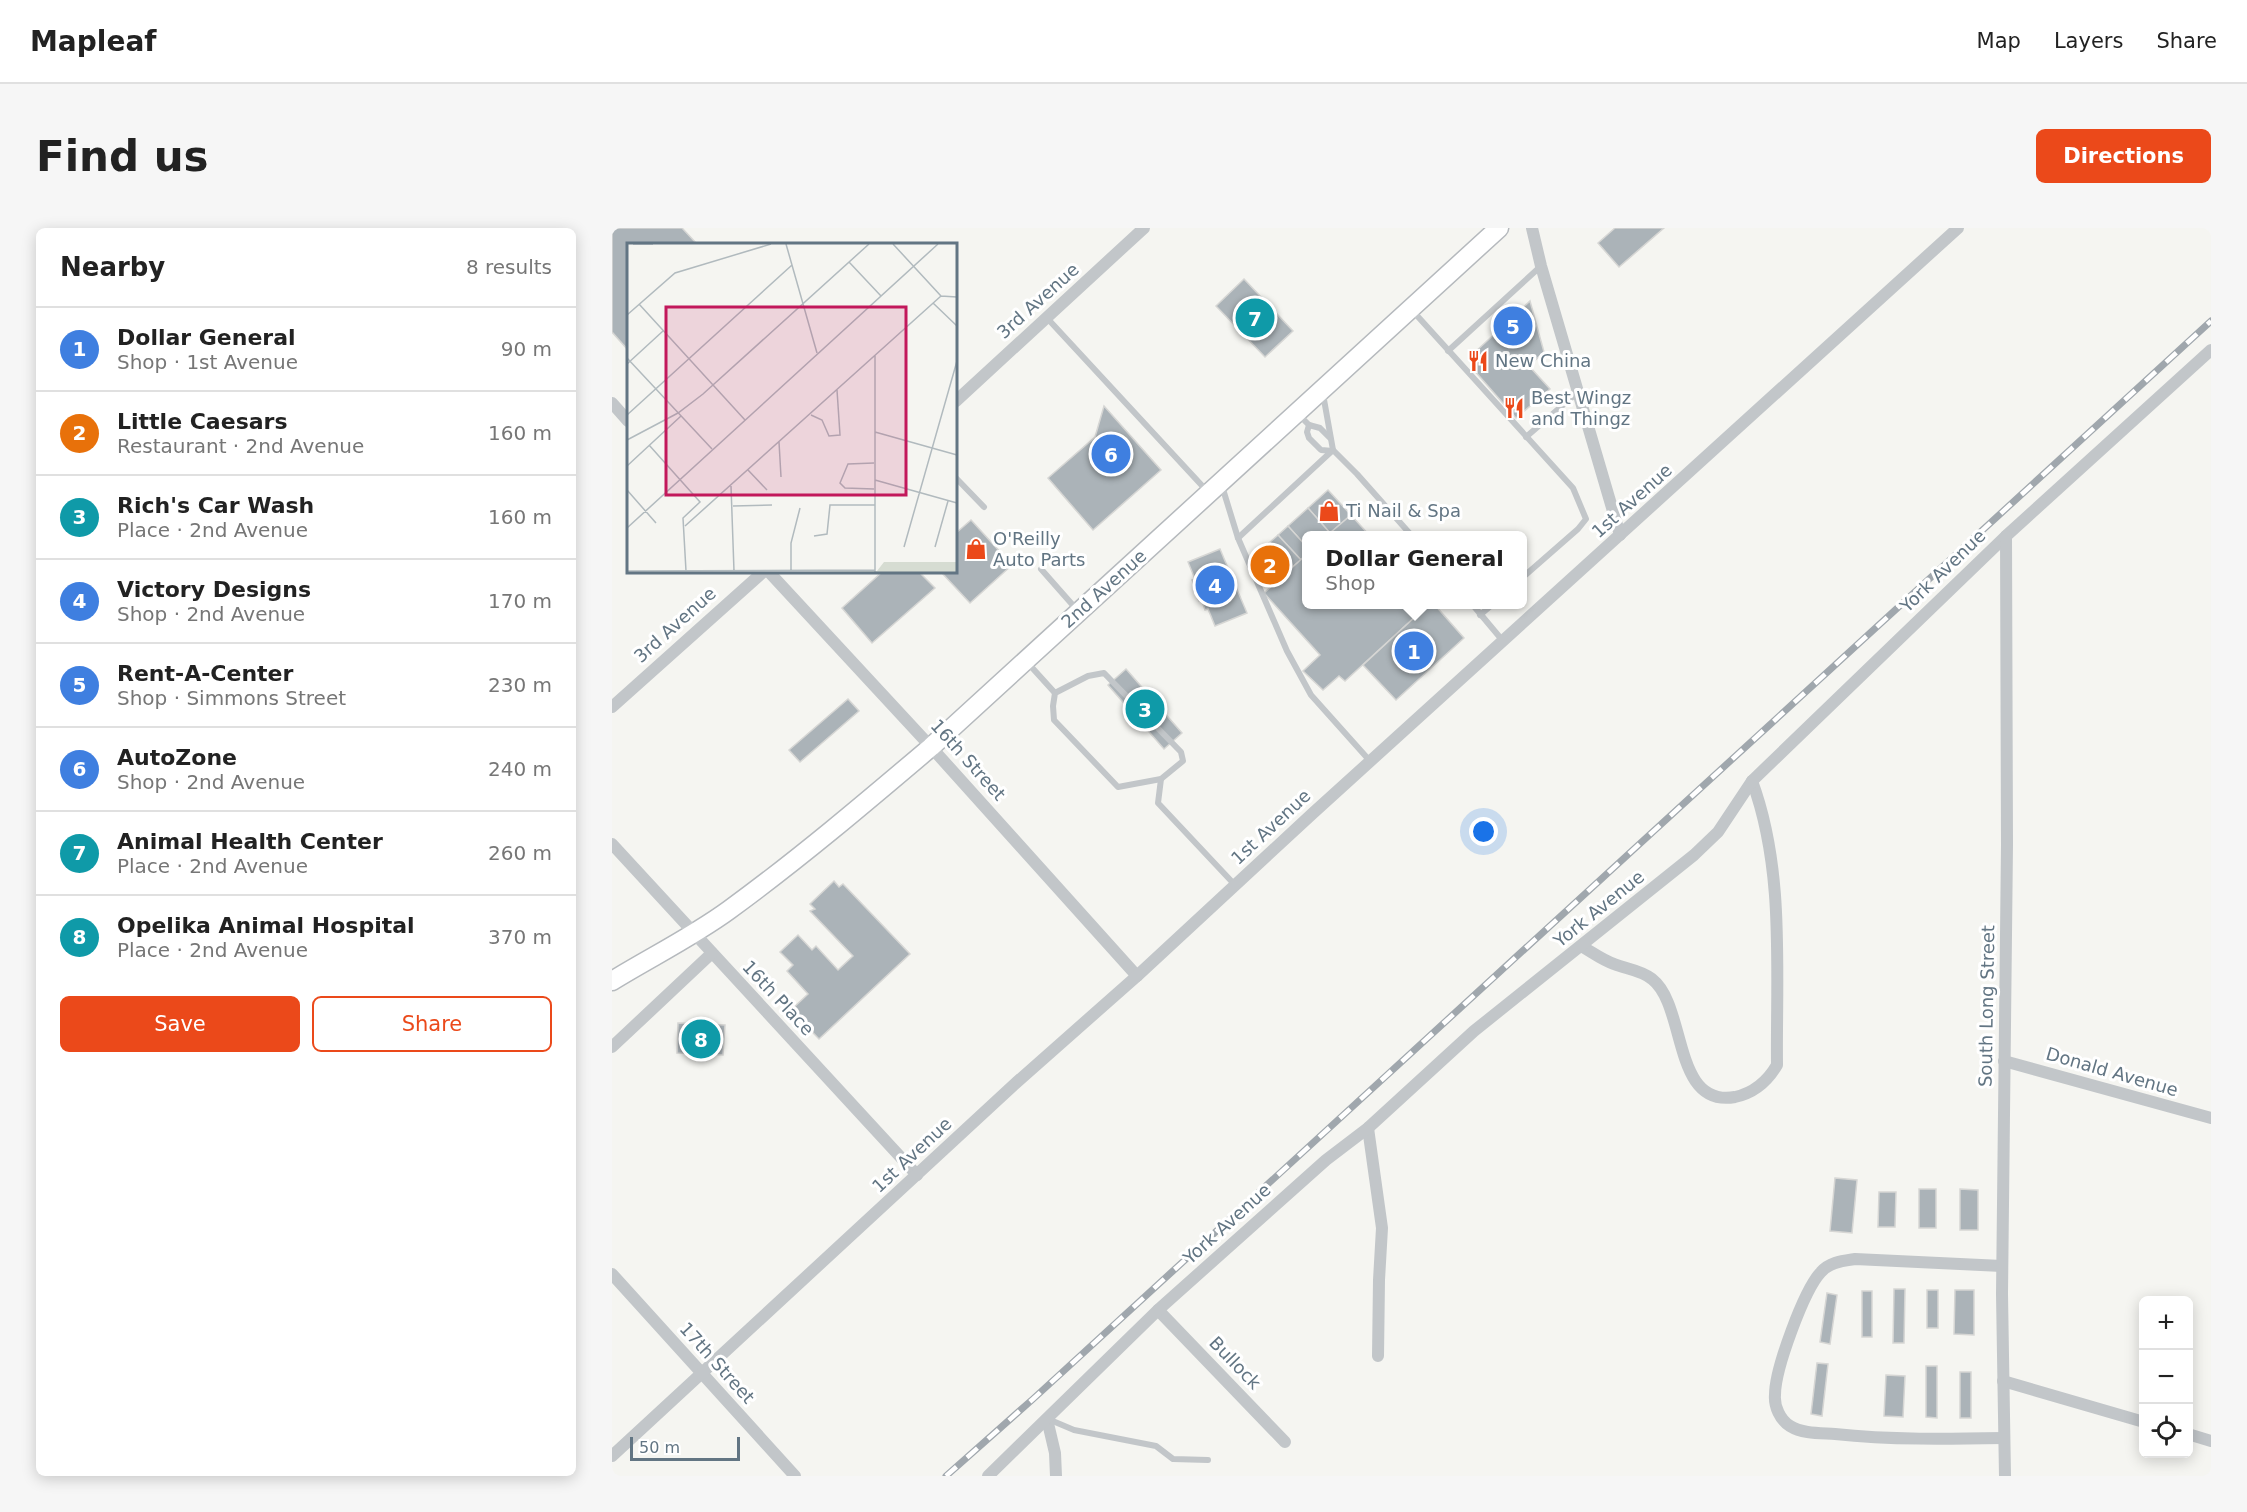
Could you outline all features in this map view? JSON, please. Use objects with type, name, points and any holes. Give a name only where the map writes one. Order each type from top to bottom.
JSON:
[{"type":"main road","name":"2nd Avenue","points":[[612,981],[729,910],[846,819],[931,747],[1215,488],[1303,419],[1323,390],[1499,228]]},
{"type":"street","name":"3rd Avenue","points":[[957,400],[1144,228]]},
{"type":"street","points":[[1532,228],[1541,266],[1620,535]]},
{"type":"street","name":"1st Avenue","points":[[612,1456],[1017,1082],[1137,976],[1958,228]]},
{"type":"street","name":"York Avenue","points":[[988,1476],[1158,1310],[1326,1160],[1368,1128],[1474,1031],[1694,855],[1718,832],[1752,781],[2006,536],[2211,350]]},
{"type":"street","points":[[612,403],[627,420]]},
{"type":"street","name":"South Long Street","points":[[2005,1476],[2002,1266],[2007,845],[2006,536]]},
{"type":"street","name":"3rd Avenue","points":[[612,707],[761,573]]},
{"type":"street","name":"16th Street","points":[[770,573],[931,747],[1137,976]]},
{"type":"street","points":[[1581,946],[1615,964],[1653,979],[1668,998],[1690,1072],[1699,1087],[1713,1095],[1729,1098],[1744,1095],[1758,1088],[1770,1077],[1777,1065],[1776,910],[1771,853],[1762,807],[1752,781]]},
{"type":"street","name":"16th Place","points":[[612,844],[918,1175]]},
{"type":"street","points":[[612,1047],[712,953]]},
{"type":"street","name":"Donald Avenue","points":[[2004,1061],[2211,1118]]},
{"type":"street","points":[[1368,1128],[1382,1228],[1378,1356]]},
{"type":"street","points":[[2002,1266],[1855,1259],[1838,1261],[1823,1269],[1812,1282],[1793,1329],[1777,1378],[1774,1396],[1778,1413],[1789,1426],[1805,1432],[1855,1436],[2004,1438]]},
{"type":"street","name":"17th Street","points":[[612,1274],[795,1476]]},
{"type":"street","name":"Bullock","points":[[1158,1310],[1285,1442]]},
{"type":"street","points":[[2003,1381],[2139,1421]]},
{"type":"street","points":[[1047,1419],[1055,1453],[1056,1476]]},
{"type":"street","points":[[2193,1436],[2211,1441]]},
{"type":"lane","points":[[1448,351],[1541,266]]},
{"type":"lane","points":[[1411,309],[1573,488],[1586,519],[1578,529],[1527,574]]},
{"type":"lane","points":[[1047,317],[1215,488],[1287,651],[1311,695],[1371,761]]},
{"type":"lane","points":[[1323,390],[1330,439]]},
{"type":"lane","points":[[1526,437],[1578,392]]},
{"type":"lane","points":[[1238,538],[1333,450],[1333,444],[1320,428],[1303,419]]},
{"type":"lane","points":[[1303,419],[1306,432],[1321,450],[1333,450],[1408,531]]},
{"type":"lane","points":[[957,479],[984,507]]},
{"type":"lane","points":[[1041,569],[1079,612]]},
{"type":"lane","points":[[1476,609],[1503,641]]},
{"type":"lane","points":[[1480,615],[1487,609]]},
{"type":"lane","points":[[1025,661],[1055,693]]},
{"type":"lane","points":[[1104,674],[1181,752],[1183,761],[1161,779],[1118,787],[1053,720],[1055,693],[1088,676],[1104,674]]},
{"type":"lane","points":[[1161,779],[1158,802],[1235,885]]},
{"type":"lane","points":[[1047,1419],[1074,1430],[1156,1446],[1173,1460],[1208,1460]]},
{"type":"building","points":[[612,228],[682,228],[696,243],[627,243],[627,349],[612,332]]},
{"type":"building","points":[[1615,228],[1664,228],[1619,267],[1598,243]]},
{"type":"building","points":[[1244,279],[1293,331],[1265,357],[1216,306]]},
{"type":"building","points":[[1530,301],[1544,352],[1529,366],[1550,389],[1516,418],[1473,369],[1474,353]]},
{"type":"building","points":[[1104,406],[1161,470],[1093,530],[1048,478],[1095,437]]},
{"type":"building","name":"Ti Nail & Spa","points":[[1328,490],[1351,515],[1332,531],[1328,531],[1308,508]]},
{"type":"building","points":[[1308,508],[1328,531],[1302,531],[1302,542],[1288,526]]},
{"type":"building","points":[[1351,515],[1365,531],[1332,531]]},
{"type":"building","name":"O'Reilly Auto Parts","points":[[971,520],[1012,565],[970,603],[942,573],[957,573],[957,532]]},
{"type":"building","points":[[1288,526],[1302,542],[1301,560],[1278,535]]},
{"type":"building","points":[[1278,535],[1301,560],[1291,568],[1269,543]]},
{"type":"building","points":[[1269,543],[1291,568],[1271,586],[1248,561]]},
{"type":"building","points":[[1220,549],[1247,613],[1215,626],[1208,609],[1205,610],[1202,601],[1199,601],[1194,591],[1196,589],[1192,580],[1195,579],[1188,562]]},
{"type":"building","points":[[1302,559],[1302,609],[1424,609],[1345,681],[1339,676],[1323,690],[1303,671],[1320,655],[1264,593]]},
{"type":"building","points":[[881,573],[920,573],[935,588],[872,643],[842,608]]},
{"type":"building","points":[[1424,609],[1438,609],[1464,638],[1396,700],[1363,665]]},
{"type":"building","points":[[1126,669],[1182,733],[1164,749],[1108,685]]},
{"type":"building","points":[[848,699],[859,711],[800,762],[789,750]]},
{"type":"building","points":[[834,881],[839,887],[843,884],[910,954],[819,1039],[791,1010],[808,994],[787,971],[793,965],[780,952],[798,935],[812,950],[816,946],[838,970],[853,956],[810,911],[815,909],[810,904]]},
{"type":"building","points":[[678,1023],[725,1025],[723,1055],[677,1053]]},
{"type":"building","points":[[1835,1178],[1857,1180],[1852,1233],[1830,1231]]},
{"type":"building","points":[[1919,1189],[1936,1189],[1936,1228],[1919,1228]]},
{"type":"building","points":[[1960,1189],[1978,1190],[1978,1230],[1960,1230]]},
{"type":"building","points":[[1879,1192],[1896,1192],[1895,1227],[1878,1227]]},
{"type":"building","points":[[1894,1289],[1905,1289],[1904,1343],[1893,1343]]},
{"type":"building","points":[[1927,1290],[1938,1290],[1938,1328],[1927,1328]]},
{"type":"building","points":[[1955,1290],[1974,1290],[1974,1335],[1954,1334]]},
{"type":"building","points":[[1862,1291],[1872,1291],[1872,1337],[1862,1337]]},
{"type":"building","points":[[1827,1293],[1837,1295],[1830,1344],[1820,1342]]},
{"type":"building","points":[[1817,1363],[1828,1364],[1822,1416],[1811,1414]]},
{"type":"building","points":[[1926,1366],[1937,1366],[1937,1418],[1926,1417]]},
{"type":"building","points":[[1960,1372],[1971,1372],[1971,1418],[1960,1418]]},
{"type":"building","points":[[1886,1375],[1905,1376],[1903,1417],[1884,1416]]},
{"type":"railway","points":[[946,1476],[2211,321]]},
{"type":"place","name":"Animal Health Center","points":[[1255,318]]},
{"type":"place","name":"Rent-A-Center","points":[[1513,326]]},
{"type":"place","name":"New China","points":[[1478,361]]},
{"type":"place","name":"Best Wingz and Thingz","points":[[1514,408]]},
{"type":"place","name":"AutoZone","points":[[1111,454]]},
{"type":"place","name":"Ti Nail & Spa","points":[[1329,511]]},
{"type":"place","name":"O'Reilly Auto Parts","points":[[976,549]]},
{"type":"place","name":"Little Caesars","points":[[1270,565]]},
{"type":"place","name":"Victory Designs","points":[[1215,585]]},
{"type":"place","name":"Dollar General","points":[[1414,651]]},
{"type":"place","name":"Rich's Car Wash","points":[[1145,709]]},
{"type":"place","name":"Opelika Animal Hospital","points":[[701,1039]]}]
